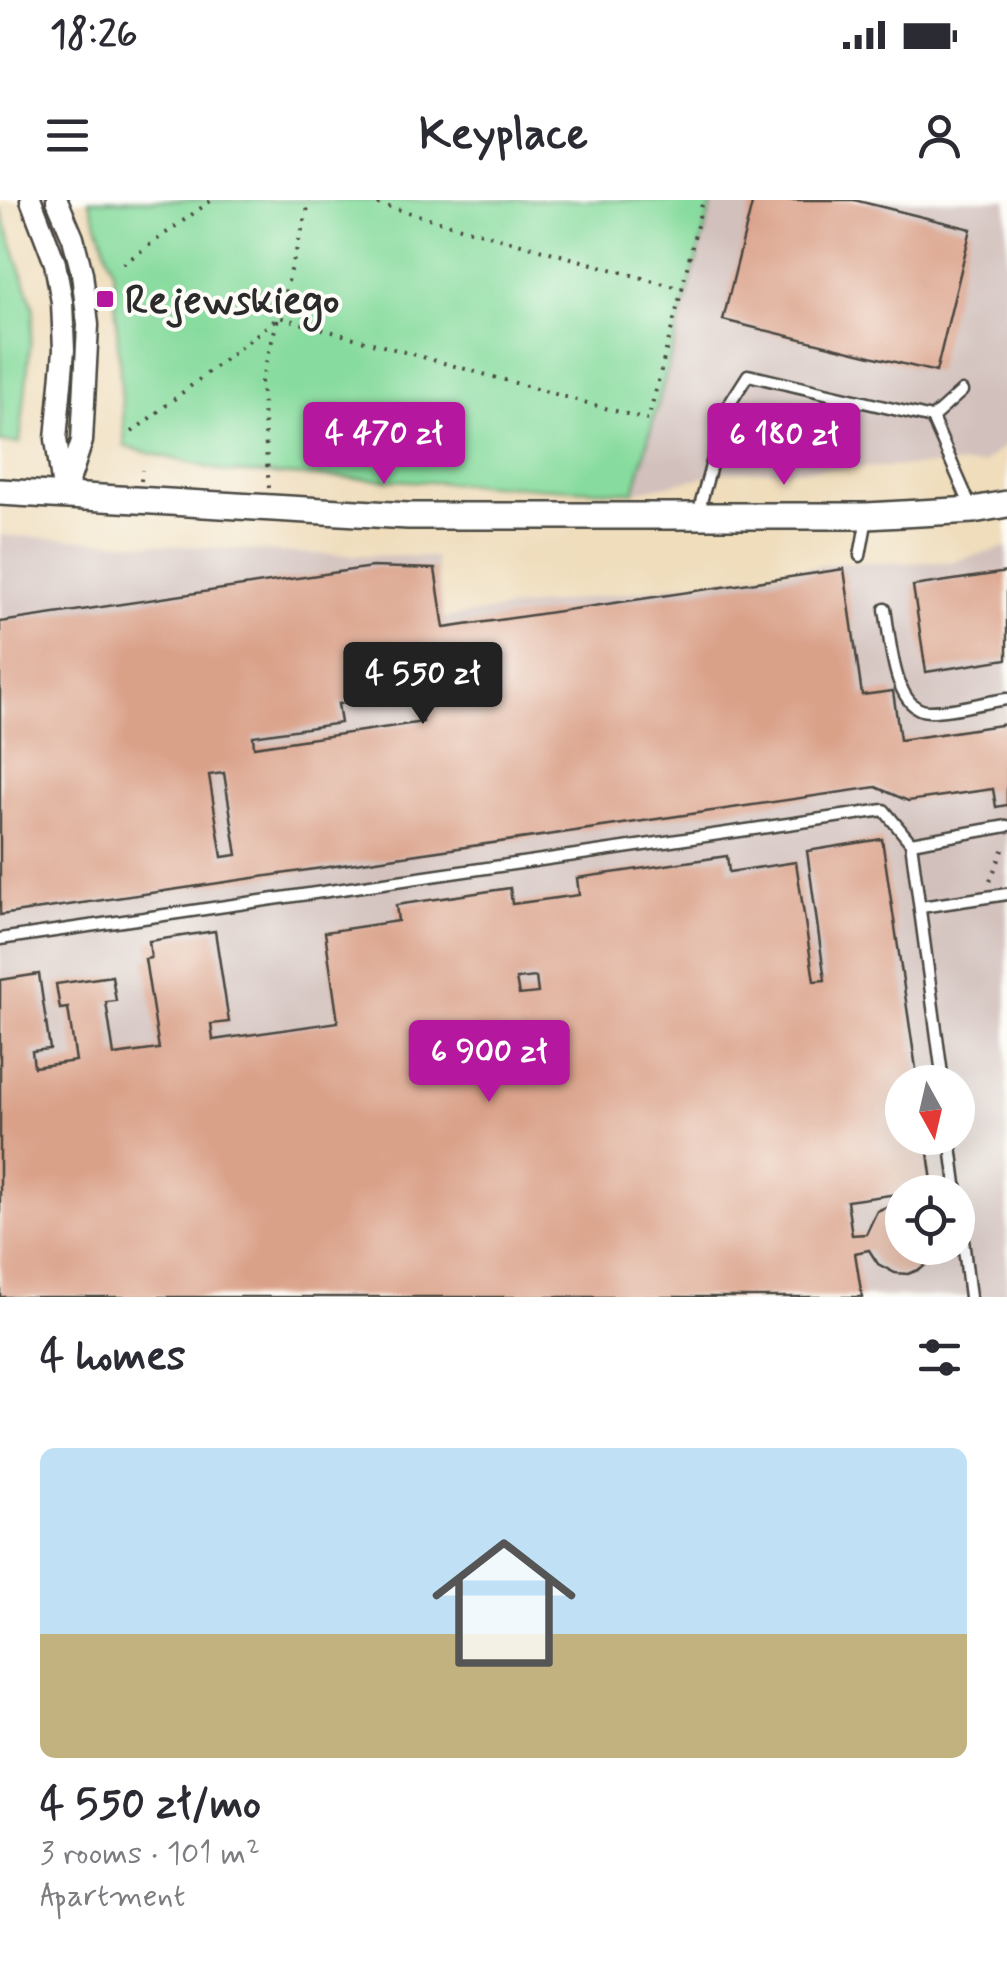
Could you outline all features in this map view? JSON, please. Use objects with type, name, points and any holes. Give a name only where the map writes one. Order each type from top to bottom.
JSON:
[{"type":"street","points":[[31,200],[55,263],[62,302],[64,350],[56,439],[64,496]]},
{"type":"street","points":[[58,200],[82,274],[88,325],[82,442],[64,496]]},
{"type":"street","points":[[0,492],[408,516],[867,516],[973,510],[1007,504]]},
{"type":"lane","points":[[702,516],[701,502],[728,408],[748,375],[932,418]]},
{"type":"lane","points":[[932,418],[962,391]]},
{"type":"lane","points":[[932,418],[973,510]]},
{"type":"lane","points":[[860,556],[867,516]]},
{"type":"lane","points":[[885,609],[897,678],[910,704],[926,711],[1007,698]]},
{"type":"lane","points":[[0,939],[884,810],[911,843],[941,1065]]},
{"type":"lane","points":[[911,843],[1007,826]]},
{"type":"lane","points":[[921,907],[1007,894]]},
{"type":"lane","points":[[966,1265],[970,1297]]},
{"type":"path","points":[[123,264],[212,200]]},
{"type":"path","points":[[271,507],[261,382],[310,200]]},
{"type":"path","points":[[364,200],[682,288]]},
{"type":"path","points":[[279,316],[648,420],[703,200]]},
{"type":"path","points":[[132,432],[279,316]]},
{"type":"path","points":[[990,843],[1007,841]]},
{"type":"path","points":[[988,885],[1007,841]]},
{"type":"shaded area","points":[[713,200],[1007,200],[1007,444],[982,464],[728,472],[634,492]]},
{"type":"shaded area","points":[[0,535],[314,554],[435,557],[444,618],[841,563],[951,562],[1007,547],[1007,1297],[0,1297]]},
{"type":"green space","points":[[89,200],[713,200],[634,492],[226,472],[125,447],[113,270]]},
{"type":"green space","points":[[0,208],[34,309],[20,443],[0,442]]},
{"type":"building","points":[[753,200],[854,200],[971,229],[936,372],[723,320]]},
{"type":"building","points":[[372,567],[435,569],[444,628],[844,569],[862,695],[893,691],[900,740],[1007,724],[1007,805],[996,807],[993,789],[908,801],[876,787],[0,915],[0,622]],"holes":[[[450,668],[455,703],[422,708],[423,722],[254,747],[253,736],[341,723],[338,704],[435,690],[432,670]],[[224,773],[237,855],[222,857],[209,775]]]},
{"type":"building","points":[[1007,572],[1007,659],[926,672],[913,586]]},
{"type":"building","points":[[882,839],[915,1065],[885,1065],[885,1155],[928,1155],[931,1175],[885,1175],[885,1196],[847,1201],[852,1235],[866,1234],[877,1211],[885,1207],[885,1265],[925,1265],[908,1274],[895,1273],[878,1264],[869,1250],[855,1253],[862,1297],[0,1297],[0,980],[39,974],[50,1049],[32,1051],[34,1067],[76,1061],[68,1008],[60,1009],[56,984],[112,976],[116,1001],[106,1002],[114,1055],[159,1049],[145,959],[151,958],[149,941],[215,931],[229,1022],[211,1024],[213,1040],[338,1022],[325,932],[398,921],[396,905],[510,888],[512,904],[579,895],[577,878],[727,856],[729,872],[796,862],[814,981],[825,980],[807,851]],"holes":[[[536,977],[538,993],[519,995],[516,979]]]},
{"type":"place","name":"Rejewskiego","points":[[105,299]]}]
